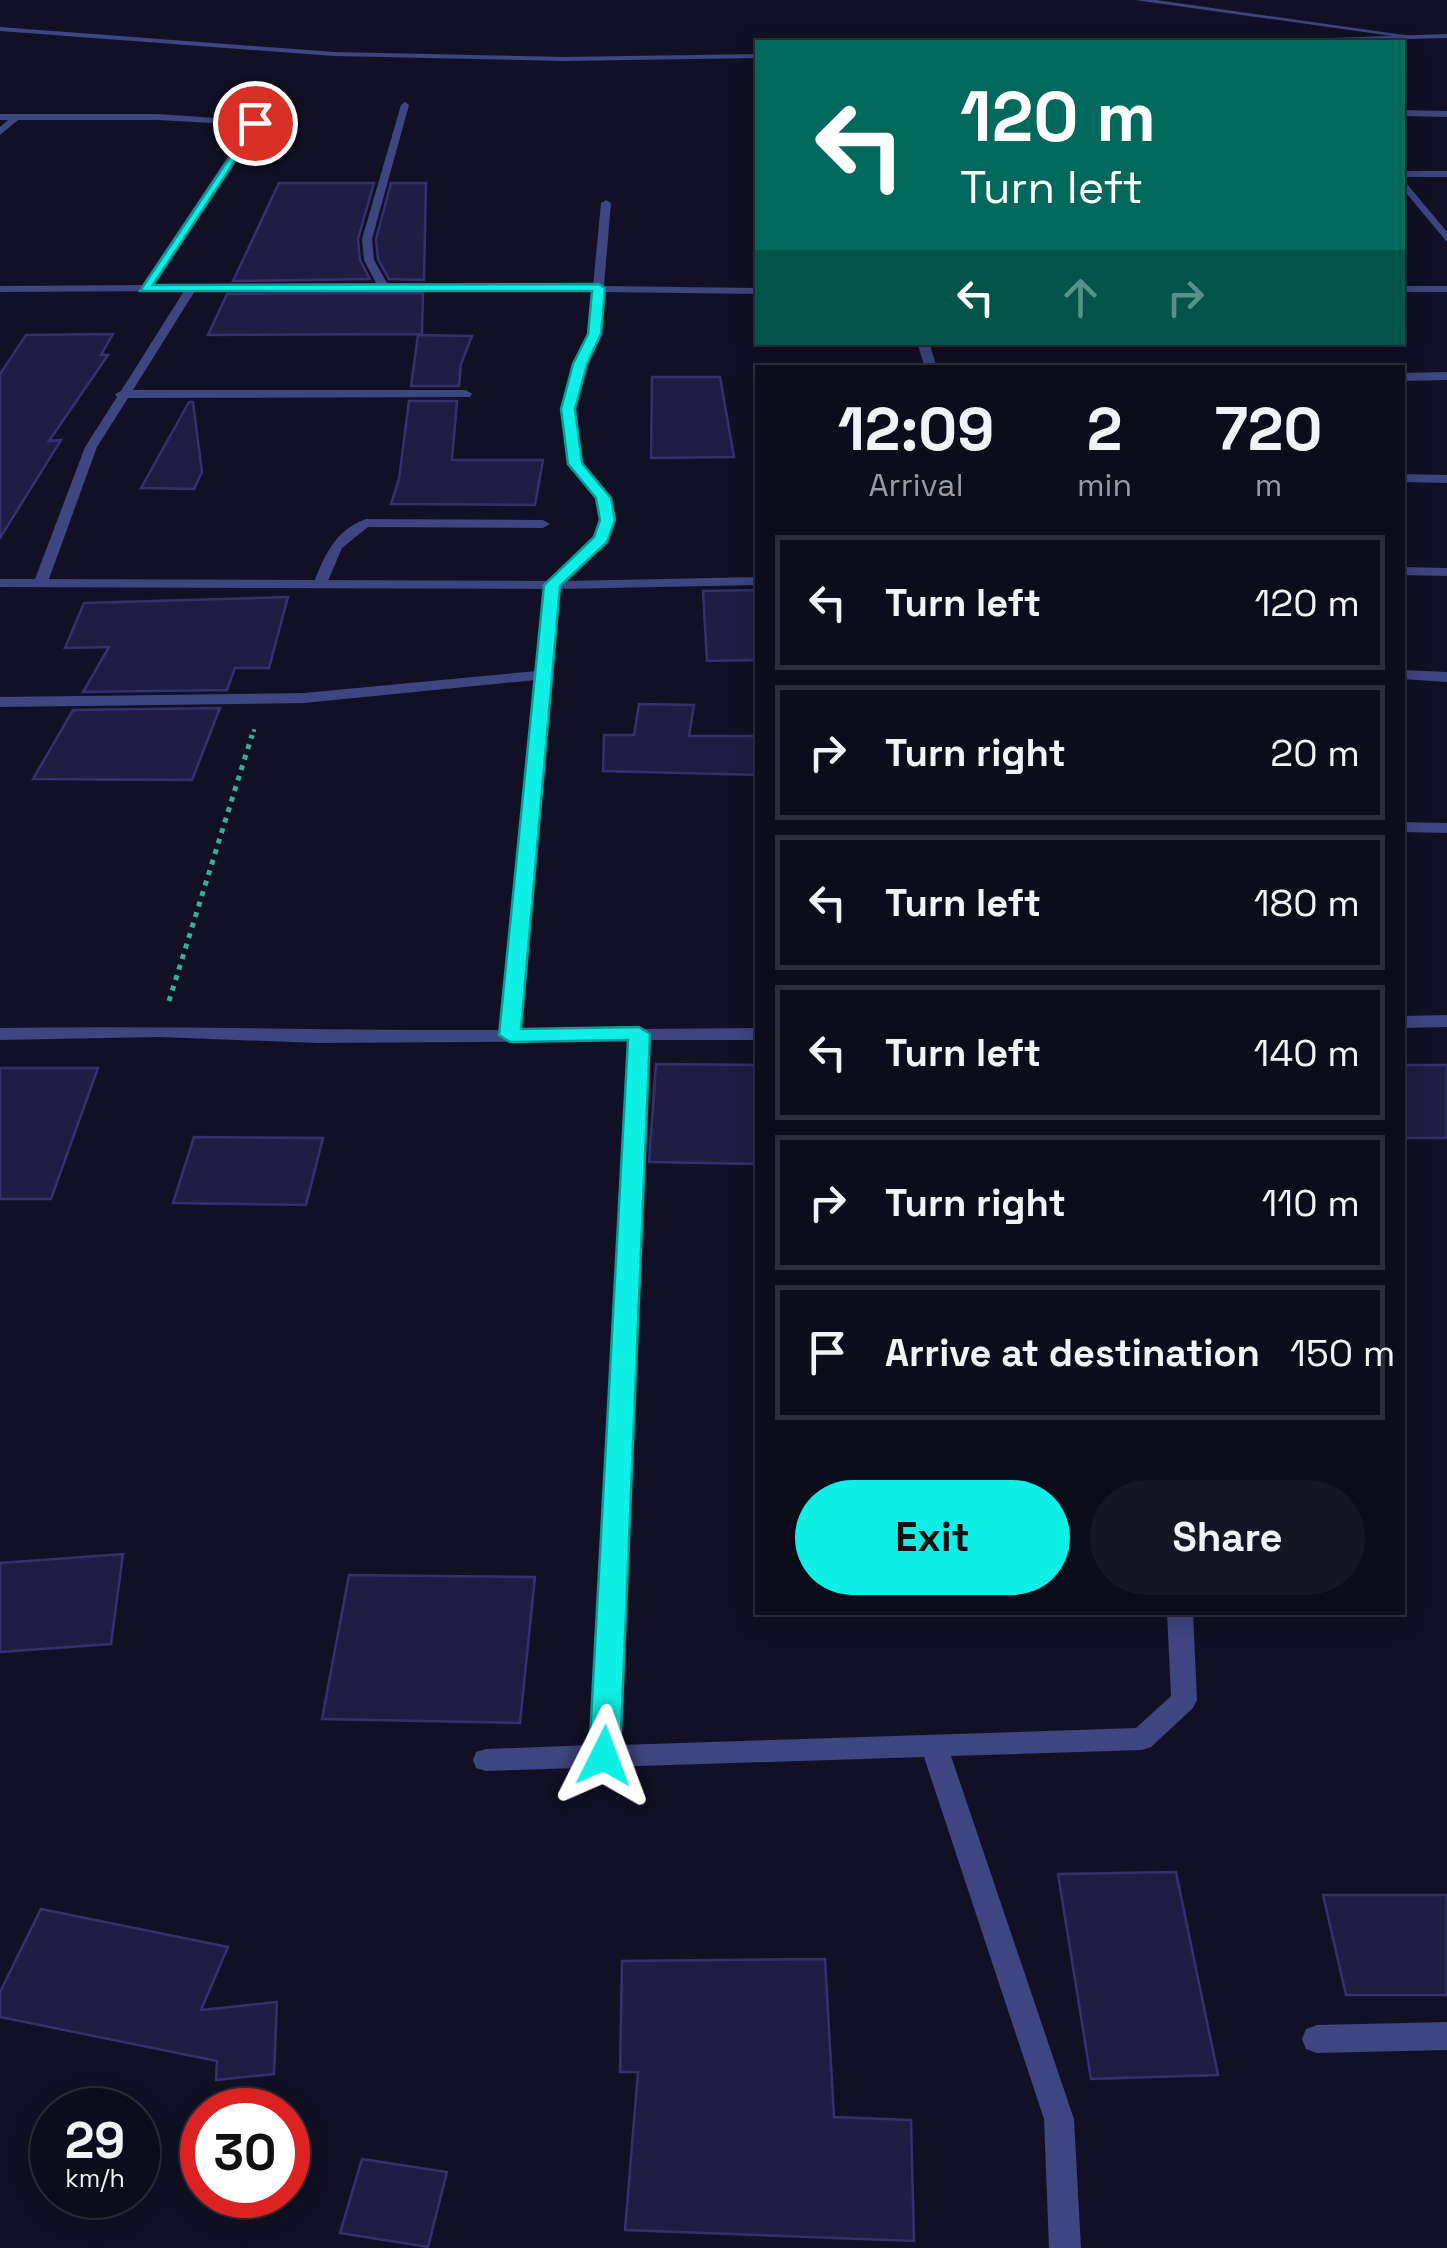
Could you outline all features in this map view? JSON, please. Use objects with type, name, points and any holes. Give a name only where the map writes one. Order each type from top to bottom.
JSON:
[{"type":"street","points":[[1139,0],[1414,37]]},
{"type":"street","points":[[1235,0],[1245,13]]},
{"type":"street","points":[[0,29],[334,54],[755,56]]},
{"type":"street","points":[[1328,40],[1447,36]]},
{"type":"street","points":[[383,286],[369,260],[367,239],[405,105]]},
{"type":"street","points":[[1405,114],[1447,114]]},
{"type":"street","points":[[0,117],[158,117],[255,123],[144,289]]},
{"type":"street","points":[[0,132],[16,117]]},
{"type":"street","points":[[1405,178],[1447,174]]},
{"type":"street","points":[[1405,182],[1447,239]]},
{"type":"street","points":[[510,1035],[552,585],[601,539],[608,520],[603,498],[575,464],[568,409],[580,364],[594,334],[606,203]]},
{"type":"street","points":[[0,289],[383,286],[755,290]]},
{"type":"street","points":[[40,583],[91,447],[191,288]]},
{"type":"street","points":[[1405,289],[1447,289]]},
{"type":"street","points":[[1405,377],[1447,376]]},
{"type":"street","points":[[121,394],[466,394]]},
{"type":"street","points":[[1405,478],[1447,478]]},
{"type":"street","points":[[320,586],[335,544],[348,531],[366,523],[543,524]]},
{"type":"street","points":[[1405,571],[1447,572]]},
{"type":"street","points":[[0,583],[320,586],[755,581]]},
{"type":"street","points":[[1405,674],[1447,677]]},
{"type":"street","points":[[0,702],[304,698],[544,675]]},
{"type":"street","points":[[1405,827],[1447,828]]},
{"type":"street","points":[[1405,1022],[1447,1021]]},
{"type":"street","points":[[0,1034],[755,1034]]},
{"type":"street","points":[[604,1756],[639,1034]]},
{"type":"street","points":[[486,1760],[1142,1739],[1184,1700],[1180,1615]]},
{"type":"street","points":[[934,1746],[1059,2119],[1066,2248]]},
{"type":"street","points":[[1317,2039],[1447,2036]]},
{"type":"path","points":[[160,1031],[255,726],[304,698]]},
{"type":"building","points":[[279,183],[374,183],[358,239],[360,260],[370,279],[233,281]]},
{"type":"building","points":[[391,183],[426,183],[424,280],[389,279],[378,259],[376,239]]},
{"type":"building","points":[[423,293],[422,334],[208,335],[227,294]]},
{"type":"building","points":[[113,334],[101,355],[108,355],[49,441],[61,440],[0,538],[0,374],[26,335]]},
{"type":"building","points":[[418,335],[472,336],[461,364],[459,386],[411,386]]},
{"type":"building","points":[[652,377],[720,377],[734,457],[651,458]]},
{"type":"building","points":[[409,401],[457,401],[452,460],[543,460],[535,505],[391,504],[399,479]]},
{"type":"building","points":[[189,402],[193,402],[202,472],[194,489],[141,488]]},
{"type":"building","points":[[755,590],[755,660],[707,661],[703,591]]},
{"type":"building","points":[[288,597],[269,668],[235,668],[227,690],[83,692],[109,647],[65,648],[84,603]]},
{"type":"building","points":[[639,704],[694,705],[689,736],[755,736],[755,775],[603,771],[604,735],[634,735]]},
{"type":"building","points":[[220,708],[192,780],[33,779],[73,710]]},
{"type":"building","points":[[656,1064],[755,1065],[755,1164],[649,1162]]},
{"type":"building","points":[[1405,1065],[1447,1065],[1447,1138],[1405,1138]]},
{"type":"building","points":[[0,1068],[98,1068],[51,1199],[0,1199]]},
{"type":"building","points":[[194,1137],[323,1138],[306,1205],[173,1203]]},
{"type":"building","points":[[123,1554],[111,1644],[0,1652],[0,1563]]},
{"type":"building","points":[[349,1575],[535,1577],[520,1723],[322,1719]]},
{"type":"building","points":[[1176,1872],[1218,2075],[1091,2079],[1058,1874]]},
{"type":"building","points":[[1323,1895],[1447,1895],[1447,1995],[1346,1995]]},
{"type":"building","points":[[41,1909],[228,1947],[201,2010],[277,2002],[274,2074],[216,2080],[217,2061],[0,2017],[0,1992]]},
{"type":"building","points":[[825,1959],[834,2117],[911,2120],[914,2241],[625,2230],[638,2072],[620,2072],[622,1961]]},
{"type":"building","points":[[362,2159],[447,2172],[428,2247],[340,2233]]},
{"type":"route","points":[[255,123],[144,289],[599,288],[594,334],[580,364],[568,409],[575,464],[603,498],[608,520],[601,539],[552,585],[510,1035],[639,1034],[604,1756]]}]
